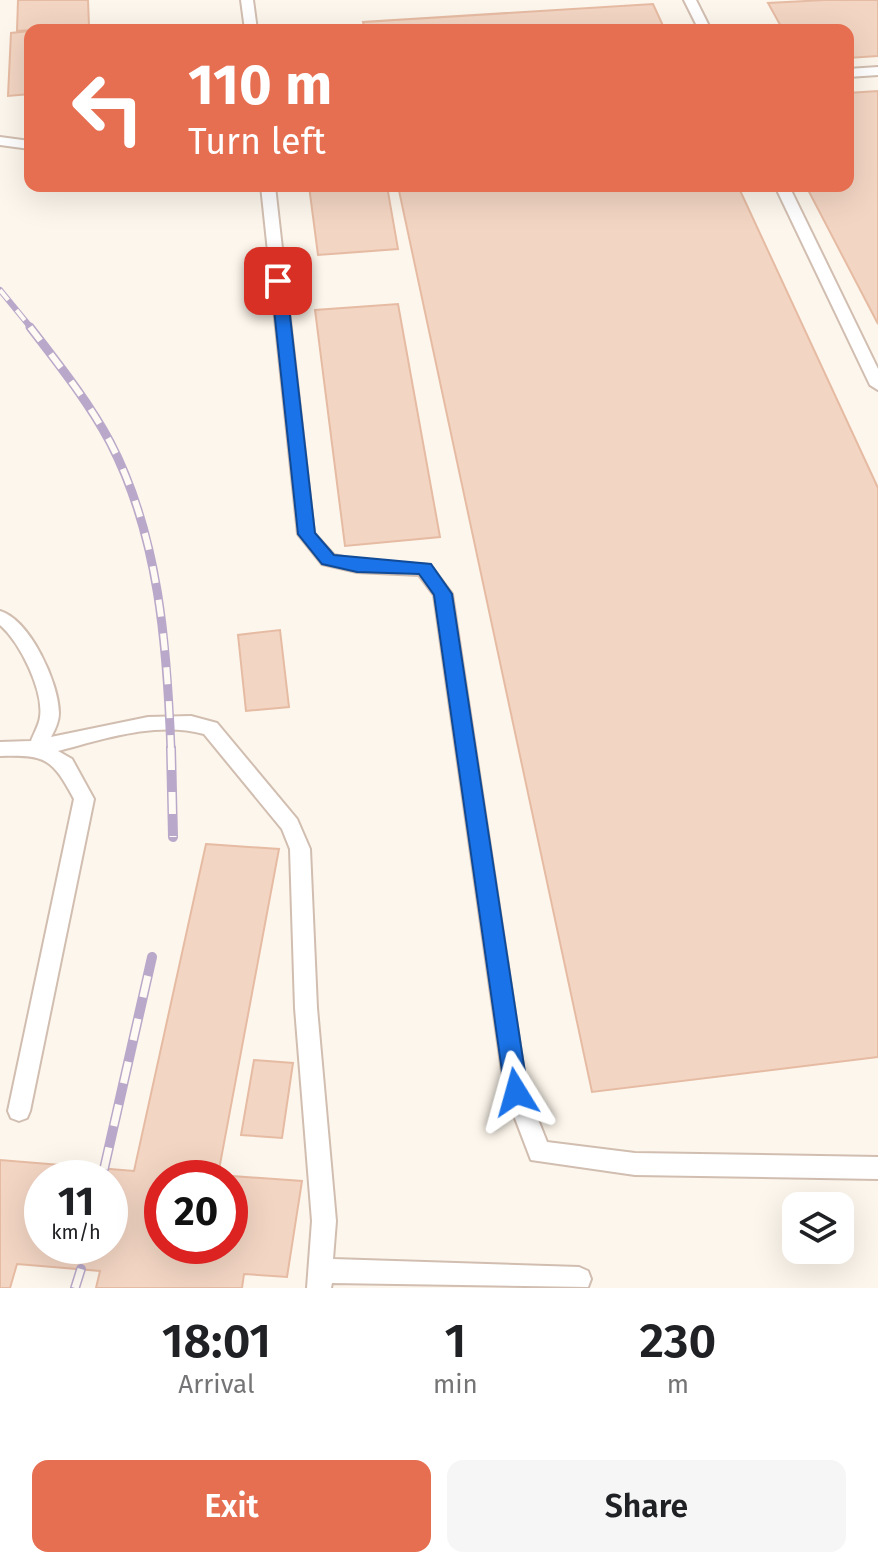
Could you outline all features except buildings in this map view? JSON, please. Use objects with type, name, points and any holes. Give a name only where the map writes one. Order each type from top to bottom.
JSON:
[{"type":"lane","points":[[247,0],[250,24]]},
{"type":"lane","points":[[690,0],[702,24]]},
{"type":"lane","points":[[854,73],[878,71]]},
{"type":"lane","points":[[0,141],[24,144]]},
{"type":"lane","points":[[269,192],[306,534],[328,560],[357,566],[424,569],[443,594],[516,1092],[539,1152],[635,1164],[878,1168]]},
{"type":"lane","points":[[785,192],[878,385]]},
{"type":"lane","points":[[0,617],[9,620],[36,660],[51,715],[37,748]]},
{"type":"lane","points":[[0,749],[37,748],[168,720],[191,721],[210,728],[290,825],[300,849],[306,1008],[324,1221],[319,1279],[579,1279]]},
{"type":"lane","points":[[19,1111],[84,799],[65,764],[37,748]]},
{"type":"railway","points":[[0,290],[32,329]]},
{"type":"railway","points":[[30,327],[73,383],[110,442],[140,515],[150,553],[163,632],[171,750]]},
{"type":"railway","points":[[171,748],[173,837]]},
{"type":"railway","points":[[106,1160],[152,957]]},
{"type":"railway","points":[[75,1288],[81,1269]]},
{"type":"route","points":[[278,281],[306,534],[328,560],[357,566],[424,569],[443,594],[516,1092]]}]
